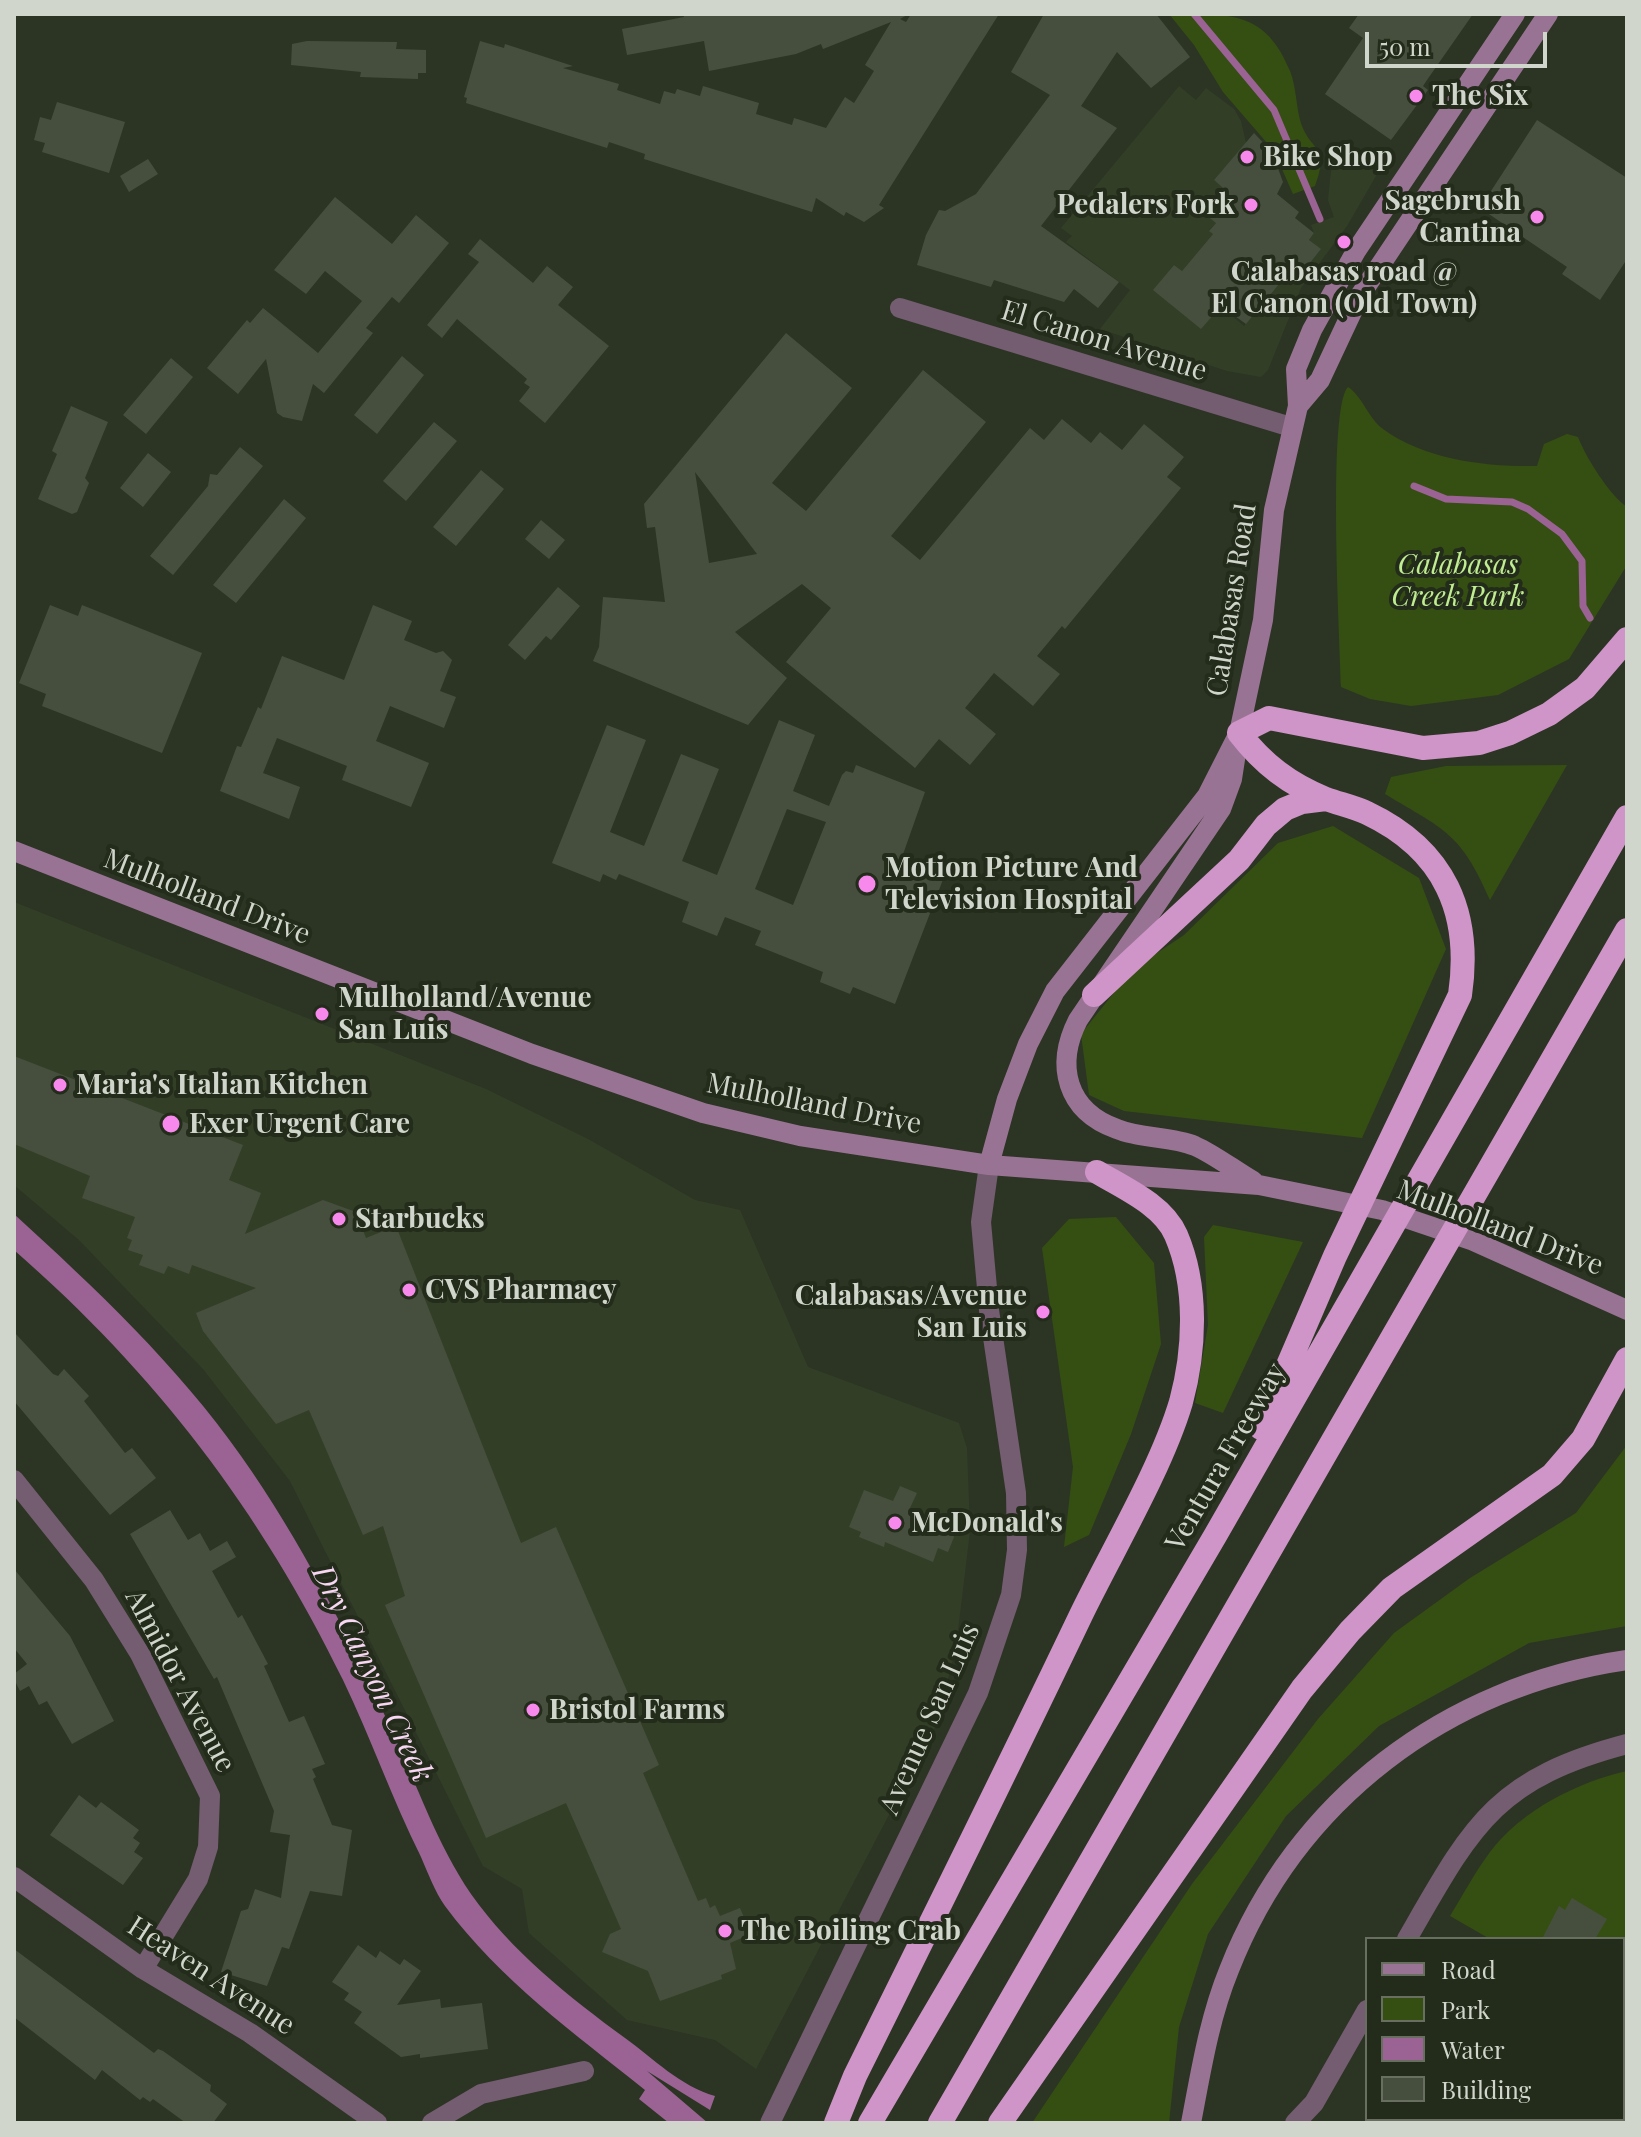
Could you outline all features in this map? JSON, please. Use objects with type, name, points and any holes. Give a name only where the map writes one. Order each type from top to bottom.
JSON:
[{"type":"highway","points":[[1215,1536],[1335,1256],[1460,995],[1466,957],[1454,902],[1440,874],[1419,847],[1368,813],[1326,799],[1274,772],[1239,733],[1269,718],[1423,748],[1479,743],[1510,733],[1549,714],[1585,688],[1627,639]]},
{"type":"highway","points":[[1094,995],[1239,860],[1266,825],[1285,809],[1302,802],[1326,799]]},
{"type":"highway","name":"Ventura Freeway","points":[[870,2123],[1215,1536],[1627,817]]},
{"type":"highway","points":[[940,2123],[1627,930]]},
{"type":"highway","points":[[836,2123],[855,2076],[1082,1614],[1180,1403],[1190,1355],[1192,1322],[1184,1259],[1176,1234],[1157,1211],[1097,1172]]},
{"type":"highway","points":[[1000,2123],[1302,1689],[1392,1588],[1552,1475],[1583,1439],[1627,1359]]},
{"type":"main road","name":"Calabasas Road","points":[[989,1165],[1007,1099],[1028,1044],[1055,991],[1207,796],[1239,733],[1261,635],[1274,510],[1298,406],[1296,369],[1312,330],[1356,251],[1515,14]]},
{"type":"main road","name":"Calabasas Road","points":[[1298,406],[1320,380],[1359,297],[1548,14]]},
{"type":"main road","points":[[1239,733],[1232,779],[1221,809],[1094,995],[1065,1045],[1065,1072],[1074,1095],[1092,1115],[1117,1129],[1194,1145],[1259,1185]]},
{"type":"main road","name":"Mulholland Drive","points":[[14,851],[532,1054],[703,1113],[800,1136],[989,1165],[1259,1185],[1382,1210],[1471,1240],[1627,1310]]},
{"type":"main road","points":[[1191,2123],[1206,2043],[1229,1970],[1256,1912],[1292,1854],[1336,1803],[1382,1762],[1429,1729],[1473,1705],[1531,1680],[1627,1660]]},
{"type":"street","name":"El Canon Avenue","points":[[900,308],[1291,427]]},
{"type":"street","name":"Avenue San Luis","points":[[770,2123],[978,1693],[1011,1595],[1017,1550],[1016,1493],[989,1310],[981,1222],[989,1165]]},
{"type":"street","name":"Almidor Avenue","points":[[14,1480],[86,1570],[140,1654],[210,1796],[208,1847],[198,1879],[143,1969]]},
{"type":"street","points":[[1408,1937],[1473,1830],[1502,1799],[1522,1785],[1584,1756],[1627,1744]]},
{"type":"street","name":"Heaven Avenue","points":[[14,1877],[143,1969],[250,2033],[377,2123]]},
{"type":"street","points":[[1295,2123],[1314,2103],[1365,2014]]},
{"type":"street","points":[[432,2123],[481,2094],[584,2071]]},
{"type":"shaded area","points":[[1179,86],[1196,100],[1206,88],[1234,109],[1241,121],[1246,143],[1214,180],[1223,188],[1210,203],[1216,223],[1209,230],[1213,234],[1182,271],[1174,265],[1160,282],[1220,306],[1244,326],[1267,299],[1285,269],[1298,278],[1320,250],[1309,240],[1314,233],[1311,225],[1334,217],[1328,200],[1331,171],[1350,149],[1380,169],[1347,226],[1301,288],[1268,370],[1261,377],[1227,371],[1100,329],[1130,290],[1066,242],[1072,236],[1061,228]]},
{"type":"shaded area","points":[[14,902],[486,1089],[588,1139],[695,1200],[740,1210],[808,1367],[959,1423],[967,1448],[970,1531],[956,1647],[937,1723],[756,2069],[715,2040],[627,2020],[529,1933],[522,1889],[483,1866],[290,1481],[203,1369],[79,1240],[14,1185]]},
{"type":"green space","points":[[1169,14],[1209,14],[1242,19],[1269,36],[1290,71],[1300,120],[1320,155],[1315,186],[1293,194],[1274,151],[1223,92],[1194,45]]},
{"type":"green space","name":"Calabasas Creek Park","points":[[1348,387],[1383,429],[1418,448],[1457,460],[1537,466],[1544,444],[1567,434],[1578,437],[1599,475],[1627,507],[1627,565],[1569,659],[1498,695],[1411,706],[1370,699],[1341,687],[1336,479],[1342,404]]},
{"type":"green space","points":[[1567,765],[1490,900],[1470,860],[1449,835],[1385,794],[1391,777],[1446,766]]},
{"type":"green space","points":[[1333,826],[1419,878],[1446,949],[1362,1138],[1124,1111],[1089,1095],[1081,1034],[1133,969],[1184,935],[1278,843]]},
{"type":"green space","points":[[1116,1217],[1154,1263],[1161,1344],[1131,1434],[1089,1535],[1064,1547],[1073,1467],[1042,1248],[1069,1219]]},
{"type":"green space","points":[[1213,1225],[1303,1242],[1223,1413],[1195,1403],[1208,1325],[1204,1237]]},
{"type":"green space","points":[[1627,1445],[1627,1626],[1529,1643],[1379,1726],[1286,1816],[1208,1934],[1179,2027],[1169,2123],[1032,2123],[1192,1884],[1318,1719],[1394,1633],[1470,1578],[1576,1513]]},
{"type":"green space","points":[[1627,1771],[1627,2019],[1625,1937],[1487,1937],[1450,1916],[1490,1852],[1517,1824],[1551,1800]]},
{"type":"water","points":[[14,1214],[105,1299],[163,1359],[216,1423],[263,1488],[304,1555],[341,1625],[448,1855],[487,1915],[523,1954],[583,2006],[679,2079],[715,2096],[710,2110],[647,2071],[708,2123],[669,2123],[639,2099],[645,2090],[514,1982],[466,1933],[445,1906],[410,1835],[343,1680],[277,1559],[201,1448],[159,1396],[66,1297],[14,1250]]},
{"type":"building","points":[[683,14],[909,14],[900,19],[906,22],[911,14],[999,14],[879,205],[884,208],[864,222],[846,212],[844,216],[816,198],[812,212],[644,159],[645,154],[609,142],[607,148],[466,103],[467,98],[464,97],[480,41],[504,48],[505,44],[573,66],[563,68],[619,84],[617,90],[660,104],[664,91],[675,94],[677,89],[700,96],[703,86],[759,103],[756,114],[792,125],[794,118],[826,128],[845,97],[854,103],[874,71],[865,65],[891,22],[823,49],[821,44],[796,54],[709,71],[704,41],[627,55],[622,29],[684,17]]},
{"type":"building","points":[[1044,14],[1156,14],[1190,57],[1151,88],[1117,52],[1081,106],[1117,128],[1041,226],[1119,282],[1098,308],[1074,289],[1064,302],[994,280],[991,287],[917,265],[926,235],[939,210],[945,211],[976,194],[1050,95],[1011,72]]},
{"type":"building","points":[[1359,14],[1473,14],[1423,86],[1428,90],[1391,140],[1325,94],[1363,38],[1349,28]]},
{"type":"building","points":[[307,41],[397,42],[396,49],[426,50],[426,73],[418,73],[418,79],[360,77],[361,72],[291,65],[292,44]]},
{"type":"building","points":[[57,102],[125,122],[109,173],[42,152],[45,143],[34,140],[40,117],[51,120]]},
{"type":"building","name":"Sagebrush Cantina","points":[[1537,120],[1627,178],[1627,259],[1600,300],[1562,274],[1567,267],[1480,208]]},
{"type":"building","points":[[1254,133],[1272,152],[1283,182],[1277,194],[1299,212],[1295,218],[1314,233],[1309,240],[1321,249],[1298,278],[1289,272],[1246,324],[1221,306],[1201,329],[1153,290],[1174,265],[1182,271],[1213,234],[1209,231],[1216,223],[1205,214],[1223,188],[1214,180]]},
{"type":"building","points":[[148,159],[158,174],[129,192],[120,176]]},
{"type":"building","points":[[335,197],[392,244],[416,215],[449,243],[399,303],[392,297],[366,328],[373,333],[324,393],[313,384],[302,421],[277,413],[266,359],[238,394],[207,368],[247,320],[250,323],[263,308],[318,353],[362,301],[325,271],[306,294],[274,270]]},
{"type":"building","points":[[480,239],[533,283],[547,266],[573,287],[558,305],[609,346],[545,423],[519,401],[530,387],[524,383],[527,379],[457,319],[442,338],[427,325],[479,262],[468,254]]},
{"type":"building","points":[[786,333],[852,388],[772,483],[806,511],[923,370],[986,422],[891,536],[920,560],[1030,428],[1044,440],[1062,419],[1091,443],[1100,432],[1122,450],[1144,424],[1184,457],[1167,477],[1181,488],[1065,629],[1062,626],[1037,656],[1060,674],[1033,706],[994,673],[965,708],[996,734],[970,765],[939,739],[915,768],[786,662],[831,608],[802,584],[735,632],[787,678],[748,725],[593,661],[599,647],[603,597],[665,602],[655,527],[647,528],[644,504]],"holes":[[[695,472],[757,554],[709,563]]]},
{"type":"building","points":[[402,356],[424,375],[377,434],[354,415]]},
{"type":"building","points":[[171,358],[193,377],[146,434],[123,415]]},
{"type":"building","points":[[71,406],[108,422],[85,478],[89,483],[77,512],[72,514],[38,499],[57,454],[52,451]]},
{"type":"building","points":[[434,422],[457,441],[406,501],[383,481]]},
{"type":"building","points":[[240,447],[263,466],[173,575],[150,556],[208,486],[210,474],[217,475]]},
{"type":"building","points":[[148,453],[171,472],[143,507],[120,488]]},
{"type":"building","points":[[481,470],[504,489],[456,546],[433,527]]},
{"type":"building","points":[[284,499],[306,518],[236,603],[213,585]]},
{"type":"building","points":[[541,520],[565,540],[549,559],[525,539]]},
{"type":"building","points":[[558,587],[580,606],[551,640],[546,636],[525,660],[508,645]]},
{"type":"building","points":[[50,605],[78,616],[82,605],[202,653],[162,753],[42,706],[46,694],[19,683]]},
{"type":"building","points":[[373,605],[412,621],[404,640],[436,653],[443,651],[452,660],[440,691],[456,697],[444,728],[390,706],[376,741],[429,763],[411,807],[342,780],[347,766],[277,738],[263,773],[300,787],[289,819],[220,791],[237,746],[241,747],[258,707],[261,709],[282,656],[344,680]]},
{"type":"building","points":[[779,720],[815,735],[793,791],[829,806],[842,775],[846,771],[853,773],[856,765],[925,792],[901,860],[944,877],[895,1004],[853,987],[850,994],[820,982],[823,972],[755,945],[761,931],[725,917],[717,936],[682,922],[689,902],[619,874],[616,880],[603,874],[600,882],[552,863],[607,725],[646,740],[610,832],[644,846],[681,754],[719,769],[682,861],[717,875]],"holes":[[[787,809],[826,822],[793,905],[755,889]]]},
{"type":"building","points":[[14,1056],[243,1145],[229,1180],[261,1193],[245,1234],[323,1200],[356,1212],[366,1238],[396,1226],[521,1543],[556,1527],[659,1765],[643,1773],[698,1901],[706,1898],[710,1908],[715,1905],[720,1916],[740,1908],[751,1934],[730,1943],[736,1969],[721,1975],[722,1979],[660,2001],[648,1971],[602,1952],[610,1934],[621,1929],[566,1803],[486,1838],[385,1605],[405,1596],[383,1526],[363,1535],[309,1410],[276,1424],[203,1331],[196,1313],[256,1288],[192,1265],[189,1274],[168,1266],[164,1274],[139,1265],[143,1255],[128,1250],[132,1240],[127,1238],[135,1217],[82,1198],[90,1176],[14,1144]]},
{"type":"building","points":[[14,1332],[53,1374],[58,1376],[64,1369],[89,1396],[84,1401],[125,1453],[132,1448],[156,1478],[110,1515],[14,1401]]},
{"type":"building","name":"McDonald's","points":[[900,1486],[917,1493],[909,1510],[949,1527],[954,1537],[948,1552],[938,1548],[933,1562],[885,1542],[884,1547],[859,1537],[861,1532],[849,1527],[864,1490],[893,1501]]},
{"type":"building","points":[[170,1510],[188,1540],[200,1533],[210,1551],[227,1541],[236,1557],[212,1571],[238,1618],[242,1615],[268,1664],[264,1666],[289,1722],[304,1716],[325,1764],[312,1769],[316,1777],[313,1779],[332,1825],[352,1830],[342,1896],[310,1891],[289,1949],[282,1947],[267,1986],[221,1972],[241,1911],[248,1909],[255,1889],[281,1898],[290,1835],[270,1832],[274,1811],[217,1677],[214,1679],[130,1534]]},
{"type":"building","points":[[14,1569],[70,1636],[114,1721],[72,1744],[47,1701],[39,1705],[29,1686],[20,1691],[14,1679],[14,1674],[27,1664],[14,1648]]},
{"type":"building","points":[[79,1795],[96,1808],[101,1802],[139,1830],[133,1838],[140,1843],[134,1852],[143,1858],[123,1885],[50,1835]]},
{"type":"building","points":[[1572,1898],[1607,1919],[1596,1937],[1543,1937],[1559,1906],[1565,1910]]},
{"type":"building","points":[[358,1945],[376,1958],[380,1951],[400,1965],[404,1959],[421,1971],[397,2005],[440,1999],[441,2008],[482,2003],[488,2049],[420,2058],[420,2054],[401,2057],[354,2023],[362,2012],[344,2000],[349,1993],[332,1982]]},
{"type":"building","points":[[14,1949],[154,2053],[158,2049],[163,2051],[211,2085],[210,2091],[227,2104],[213,2123],[186,2123],[153,2099],[150,2102],[143,2097],[140,2100],[102,2070],[95,2080],[14,2017]]},
{"type":"waterway","points":[[1194,14],[1274,110],[1320,219]]},
{"type":"waterway","points":[[1414,486],[1446,499],[1512,502],[1528,509],[1562,534],[1582,561],[1583,606],[1590,618]]},
{"type":"place","name":"The Six","points":[[1416,96]]},
{"type":"place","name":"Bike Shop","points":[[1247,157]]},
{"type":"place","name":"Pedalers Fork","points":[[1251,205]]},
{"type":"place","name":"Sagebrush Cantina","points":[[1537,217]]},
{"type":"place","name":"Calabasas road @ El Canon (Old Town)","points":[[1344,242]]},
{"type":"place","name":"Motion Picture And Television Hospital","points":[[867,884]]},
{"type":"place","name":"Mulholland/Avenue San Luis","points":[[322,1014]]},
{"type":"place","name":"Maria's Italian Kitchen","points":[[60,1085]]},
{"type":"place","name":"Exer Urgent Care","points":[[171,1124]]},
{"type":"place","name":"Starbucks","points":[[339,1219]]},
{"type":"place","name":"CVS Pharmacy","points":[[409,1290]]},
{"type":"place","name":"Calabasas/Avenue San Luis","points":[[1043,1312]]},
{"type":"place","name":"McDonald's","points":[[895,1523]]},
{"type":"place","name":"Bristol Farms","points":[[533,1710]]},
{"type":"place","name":"The Boiling Crab","points":[[725,1931]]},
{"type":"water label","name":"Dry Canyon Creek","points":[[372,1674]]}]
